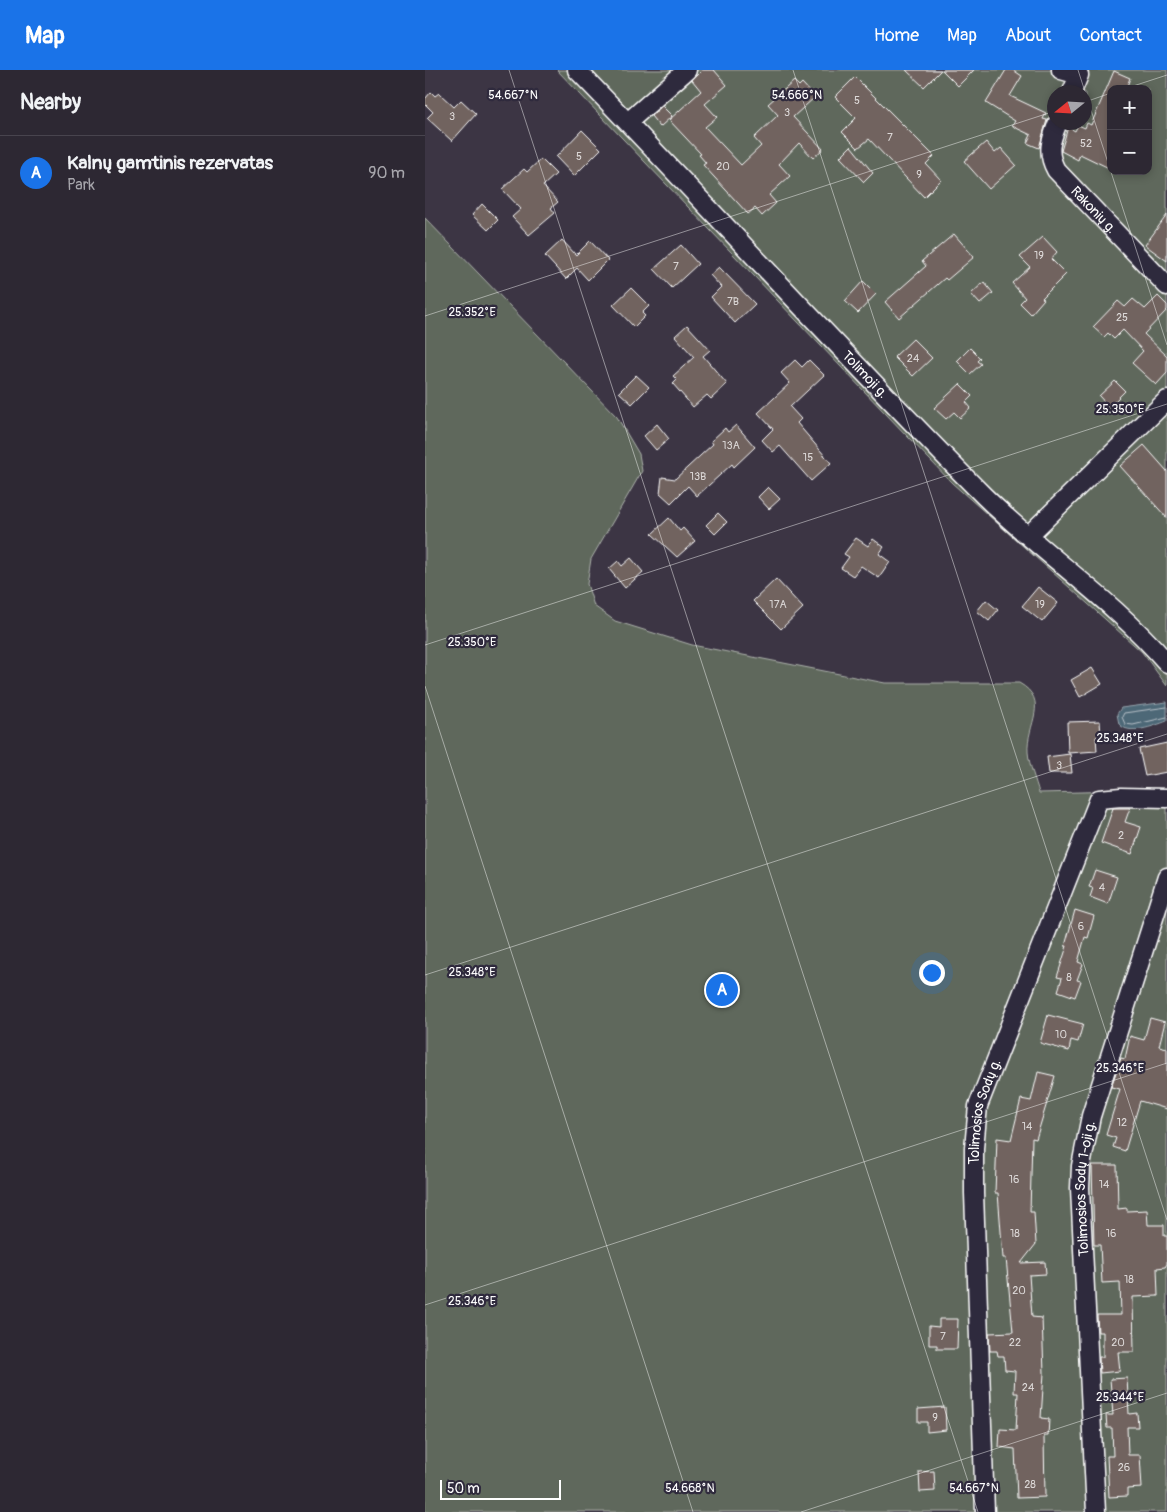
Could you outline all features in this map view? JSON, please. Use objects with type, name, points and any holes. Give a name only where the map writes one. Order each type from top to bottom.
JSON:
[{"type":"street","name":"Tolimoji g.","points":[[577,70],[808,316],[986,498],[1125,618],[1167,663]]},
{"type":"street","points":[[627,122],[687,70]]},
{"type":"street","points":[[1061,70],[1079,75],[1075,85]]},
{"type":"street","name":"Rakonių g.","points":[[1055,130],[1049,150],[1051,161],[1056,170],[1167,286]]},
{"type":"street","points":[[1029,535],[1167,400]]},
{"type":"street","name":"Tolimosios Sodų g.","points":[[985,1512],[974,1193],[974,1148],[978,1106],[1099,799],[1121,796],[1167,798]]},
{"type":"street","name":"Tolimosios Sodų 1-oji g.","points":[[1095,1512],[1080,1188],[1081,1166],[1091,1116],[1167,876]]},
{"type":"green space","points":[[557,70],[1167,70],[1167,686],[1142,652],[952,483]]},
{"type":"green space","points":[[425,218],[617,417],[639,454],[642,471],[591,559],[587,584],[594,606],[615,621],[692,645],[885,683],[1019,683],[1034,697],[1035,714],[1028,742],[1028,752],[1039,793],[1167,790],[1167,1512],[425,1512]]},
{"type":"water","points":[[1167,702],[1167,721],[1135,730],[1123,728],[1119,724],[1117,714],[1121,708]]},
{"type":"building","points":[[702,70],[714,70],[727,85],[705,104],[717,117],[705,127],[741,165],[761,146],[754,138],[778,115],[768,104],[794,81],[799,86],[802,83],[815,97],[793,117],[823,149],[813,158],[799,143],[779,164],[790,176],[769,195],[776,203],[762,216],[755,208],[748,214],[703,165],[706,163],[699,155],[701,154],[669,120],[701,91],[692,80]]},
{"type":"building","points":[[906,70],[941,70],[924,87]]},
{"type":"building","points":[[942,70],[974,70],[958,86]]},
{"type":"building","points":[[1006,70],[1013,70],[1022,76],[1010,96],[1046,113],[1043,119],[1047,120],[1039,148],[1027,143],[1031,135],[1012,126],[1015,121],[986,103]]},
{"type":"building","points":[[1114,71],[1130,78],[1127,85],[1108,85]]},
{"type":"building","points":[[855,77],[934,156],[926,164],[941,180],[924,197],[869,139],[858,148],[842,132],[856,118],[835,97]]},
{"type":"building","points":[[1107,87],[1107,167],[1080,154],[1078,160],[1061,151],[1067,130],[1092,130],[1092,123]]},
{"type":"building","points":[[431,92],[435,96],[439,93],[454,107],[461,100],[476,114],[452,141],[427,118],[433,112],[425,104],[425,99]]},
{"type":"building","points":[[662,106],[672,116],[660,127],[651,116]]},
{"type":"building","points":[[582,130],[601,149],[574,176],[556,157]]},
{"type":"building","points":[[986,142],[995,153],[1001,148],[1016,165],[989,189],[964,161]]},
{"type":"building","points":[[851,146],[873,173],[864,182],[840,157]]},
{"type":"building","points":[[541,159],[556,174],[543,186],[558,202],[551,208],[555,213],[529,235],[512,217],[521,209],[502,189],[524,169],[527,172]]},
{"type":"building","points":[[482,204],[498,220],[488,230],[472,215]]},
{"type":"building","points":[[1167,215],[1167,261],[1145,245]]},
{"type":"building","points":[[954,234],[974,257],[947,280],[945,278],[899,318],[885,302],[926,266],[922,261]]},
{"type":"building","points":[[1043,237],[1057,252],[1051,259],[1066,274],[1042,298],[1044,299],[1031,314],[1020,303],[1025,298],[1012,283],[1030,267],[1020,257]]},
{"type":"building","points":[[562,240],[576,255],[590,241],[608,260],[588,280],[577,268],[566,279],[545,256]]},
{"type":"building","points":[[681,245],[698,264],[672,288],[654,269]]},
{"type":"building","points":[[719,267],[755,304],[735,323],[711,297],[721,287],[710,275]]},
{"type":"building","points":[[863,281],[876,294],[858,313],[845,301]]},
{"type":"building","points":[[984,282],[993,293],[980,304],[971,294]]},
{"type":"building","points":[[631,288],[649,306],[642,313],[645,316],[634,327],[613,305]]},
{"type":"building","points":[[1158,296],[1167,305],[1167,310],[1144,334],[1167,356],[1167,373],[1156,385],[1132,363],[1143,351],[1123,330],[1114,339],[1108,333],[1104,337],[1093,327],[1118,301],[1125,307],[1133,299],[1145,309]]},
{"type":"building","points":[[687,325],[710,350],[703,356],[727,384],[711,399],[707,395],[693,407],[673,384],[677,380],[673,376],[694,357],[675,336]]},
{"type":"building","points":[[913,339],[932,358],[913,376],[894,357]]},
{"type":"building","points":[[970,348],[980,358],[977,361],[981,364],[970,374],[957,361]]},
{"type":"building","points":[[795,360],[802,367],[809,360],[824,375],[790,407],[801,419],[797,423],[831,463],[811,481],[780,446],[773,452],[762,440],[773,429],[758,413],[790,383],[781,373]]},
{"type":"building","points":[[636,375],[649,387],[632,404],[619,392]]},
{"type":"building","points":[[1115,381],[1125,391],[1109,407],[1099,396]]},
{"type":"building","points":[[960,384],[972,396],[966,402],[971,408],[960,418],[954,412],[946,419],[934,408]]},
{"type":"building","points":[[657,424],[669,439],[656,450],[644,436]]},
{"type":"building","points":[[736,425],[755,447],[734,467],[732,464],[697,496],[688,486],[671,503],[660,493],[662,477],[675,479],[713,444],[711,441],[725,428],[728,432]]},
{"type":"building","points":[[1144,445],[1167,471],[1167,518],[1120,466]]},
{"type":"building","points":[[768,487],[780,499],[769,509],[758,497]]},
{"type":"building","points":[[718,513],[727,522],[715,534],[706,525]]},
{"type":"building","points":[[669,518],[680,531],[683,528],[695,541],[677,557],[652,534]]},
{"type":"building","points":[[856,538],[868,546],[873,539],[884,547],[879,554],[890,562],[879,578],[861,566],[853,576],[841,568],[849,557],[844,554]]},
{"type":"building","points":[[631,558],[643,572],[625,588],[609,569],[618,561],[622,566]]},
{"type":"building","points":[[776,579],[803,608],[781,629],[753,601]]},
{"type":"building","points":[[1038,587],[1058,603],[1042,622],[1022,606]]},
{"type":"building","points":[[986,600],[998,610],[989,621],[977,611]]},
{"type":"building","points":[[1092,668],[1102,684],[1080,697],[1071,680]]},
{"type":"building","points":[[1100,721],[1101,736],[1096,737],[1097,751],[1068,753],[1067,722]]},
{"type":"building","points":[[1167,743],[1167,772],[1145,776],[1139,749]]},
{"type":"building","points":[[1070,754],[1072,773],[1049,773],[1047,757]]},
{"type":"building","points":[[1113,808],[1130,808],[1125,822],[1141,827],[1132,854],[1101,843]]},
{"type":"building","points":[[1095,870],[1117,877],[1108,904],[1090,897],[1093,888],[1089,887]]},
{"type":"building","points":[[1075,910],[1094,916],[1088,938],[1085,937],[1078,962],[1083,964],[1077,980],[1081,981],[1075,997],[1058,991],[1062,978],[1057,977],[1067,946],[1065,946]]},
{"type":"building","points":[[1048,1015],[1083,1024],[1078,1042],[1071,1040],[1069,1051],[1040,1043]]},
{"type":"building","points":[[1150,1018],[1165,1022],[1159,1046],[1167,1048],[1167,1109],[1140,1101],[1125,1151],[1113,1147],[1116,1138],[1106,1135],[1120,1089],[1111,1087],[1121,1058],[1125,1059],[1130,1036],[1144,1040]]},
{"type":"building","points":[[1038,1072],[1055,1076],[1036,1139],[1032,1138],[1030,1212],[1034,1212],[1036,1244],[1021,1263],[1045,1262],[1046,1274],[1029,1275],[1032,1317],[1042,1318],[1044,1373],[1041,1418],[1049,1419],[1048,1436],[1044,1436],[1045,1497],[1017,1498],[1015,1449],[999,1447],[1000,1429],[1016,1430],[1018,1393],[1014,1393],[1015,1371],[1005,1370],[1004,1356],[998,1356],[997,1351],[990,1351],[989,1333],[1013,1332],[1006,1258],[1003,1258],[998,1193],[995,1193],[997,1138],[1011,1140],[1021,1099],[1031,1101]]},
{"type":"building","points":[[1092,1165],[1117,1165],[1118,1209],[1127,1208],[1127,1211],[1147,1210],[1148,1225],[1164,1225],[1164,1236],[1167,1236],[1167,1264],[1165,1267],[1157,1268],[1158,1296],[1133,1297],[1134,1352],[1118,1352],[1120,1371],[1100,1373],[1099,1357],[1103,1357],[1103,1332],[1098,1332],[1097,1315],[1121,1315],[1120,1282],[1102,1283],[1100,1245],[1094,1245]]},
{"type":"building","points":[[939,1319],[958,1319],[957,1349],[937,1349],[937,1345],[929,1345],[929,1326],[939,1327]]},
{"type":"building","points":[[1127,1378],[1129,1414],[1137,1413],[1138,1427],[1127,1427],[1128,1455],[1140,1455],[1142,1488],[1127,1489],[1127,1496],[1109,1497],[1107,1456],[1113,1456],[1112,1428],[1107,1428],[1106,1415],[1113,1415],[1110,1379]]},
{"type":"building","points":[[945,1407],[946,1430],[927,1432],[927,1422],[918,1422],[918,1409]]},
{"type":"building","points":[[934,1471],[935,1491],[920,1492],[919,1472]]},
{"type":"place","name":"Kalnų gamtinis rezervatas","points":[[722,990]]}]
